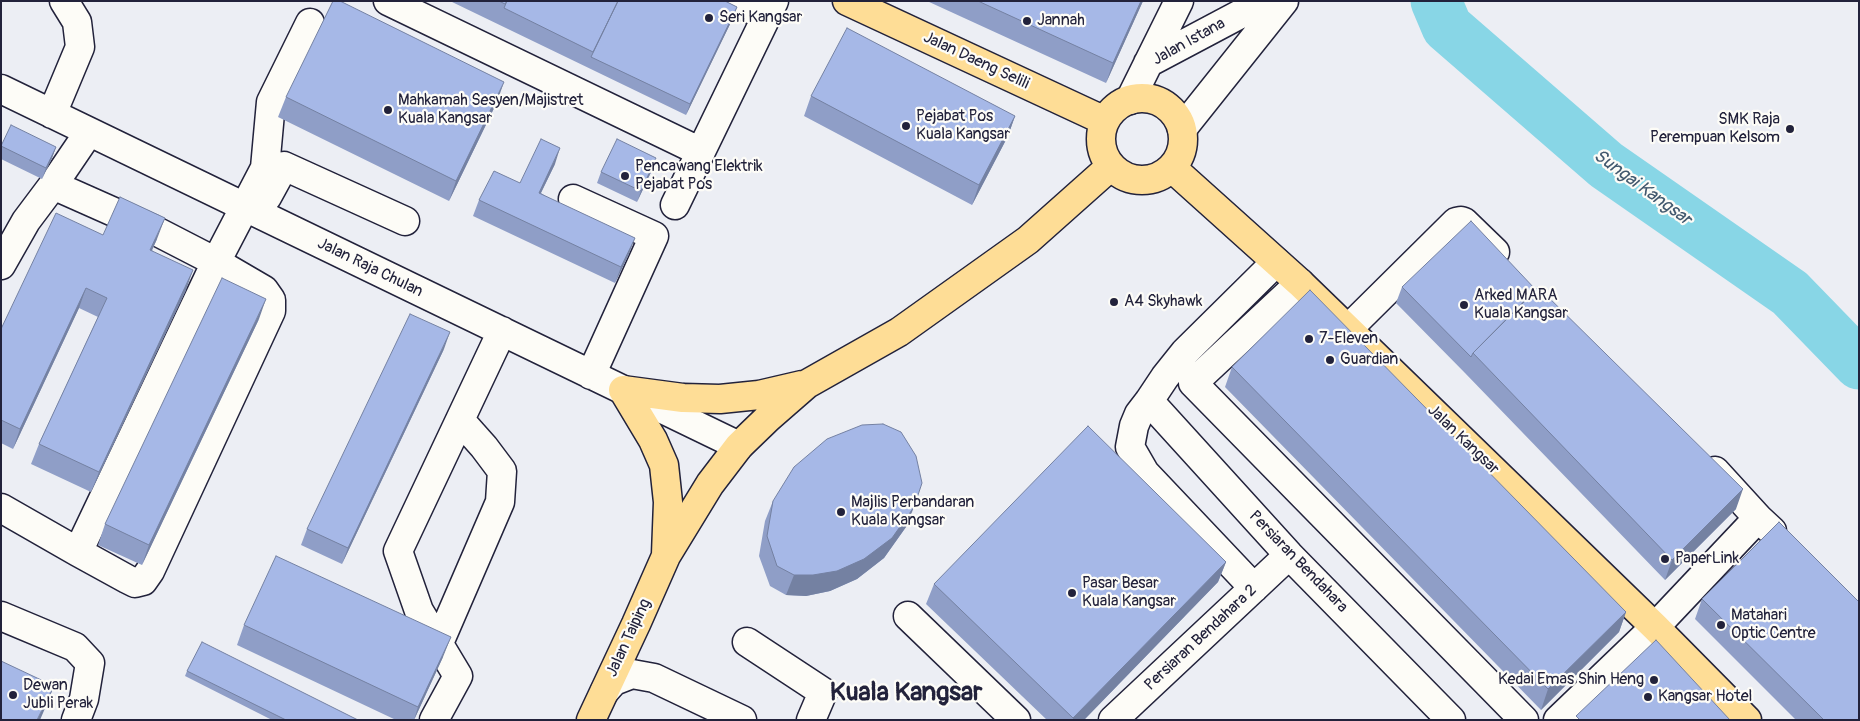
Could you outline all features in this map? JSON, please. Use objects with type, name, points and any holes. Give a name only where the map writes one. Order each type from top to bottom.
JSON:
[{"type":"main road","name":"Jalan Daeng Selili","points":[[847,1],[1105,121]]},
{"type":"main road","points":[[1143,98],[1156,100],[1168,107],[1177,117],[1182,129],[1183,143],[1179,157],[1172,168],[1160,177],[1148,181],[1134,181],[1121,176],[1110,167],[1100,145],[1101,132],[1105,121],[1111,111],[1120,104],[1143,98]]},
{"type":"main road","points":[[666,556],[710,484],[739,446],[768,418],[807,384],[899,332],[1028,240],[1110,167]]},
{"type":"main road","name":"Jalan Kangsar","points":[[1172,168],[1348,329],[1655,627],[1746,720]]},
{"type":"main road","points":[[623,390],[683,398],[720,399],[759,395],[807,384]]},
{"type":"main road","points":[[623,390],[653,440],[664,465],[668,502],[666,556]]},
{"type":"main road","name":"Jalan Taiping","points":[[591,720],[666,556]]},
{"type":"street","points":[[52,114],[80,47],[77,22],[64,1]]},
{"type":"street","points":[[388,1],[701,152]]},
{"type":"street","points":[[675,206],[770,9],[734,1]]},
{"type":"street","points":[[1148,64],[1179,1]]},
{"type":"street","name":"Jalan Istana","points":[[1130,100],[1148,64],[1266,1]]},
{"type":"street","points":[[1182,129],[1284,1]]},
{"type":"street","points":[[251,210],[265,168],[272,102],[310,23]]},
{"type":"street","name":"Jalan Raja Chulan","points":[[1,89],[739,446]]},
{"type":"street","points":[[1,266],[26,221],[89,132]]},
{"type":"street","points":[[78,552],[216,262],[224,248],[284,166],[405,221]]},
{"type":"street","points":[[1,508],[135,583],[143,581],[150,571],[271,311],[271,300],[264,290],[216,262],[152,229],[52,185]]},
{"type":"street","points":[[573,199],[654,236],[591,375]]},
{"type":"street","points":[[1348,329],[1456,222],[1464,222],[1514,270]]},
{"type":"street","points":[[1254,588],[1145,473],[1130,447],[1138,414],[1165,377],[1186,352],[1276,262]]},
{"type":"street","points":[[1300,284],[1193,383],[1524,720]]},
{"type":"street","points":[[434,720],[458,676],[419,611],[398,551],[502,331]]},
{"type":"street","name":"Persiaran Bendahara","points":[[1149,401],[1434,714]]},
{"type":"street","points":[[439,643],[500,502],[502,471],[484,446],[460,420]]},
{"type":"street","points":[[1698,452],[1758,518],[1787,544]]},
{"type":"street","points":[[1558,720],[1655,627],[1758,518]]},
{"type":"street","name":"Persiaran Bendahara 2","points":[[1114,720],[1289,555]]},
{"type":"street","points":[[1,616],[75,647],[90,663],[84,699],[76,720]]},
{"type":"street","points":[[908,616],[1016,720]]},
{"type":"street","points":[[636,624],[635,646],[638,656],[654,678],[694,710],[742,720]]},
{"type":"street","points":[[747,642],[823,692],[811,720]]},
{"type":"street","points":[[605,691],[614,681],[632,674],[654,678]]},
{"type":"building","name":"Mahkamah Sesyen/Majistret Kuala Kangsar","points":[[333,1],[340,1],[504,82],[456,181],[286,97]]},
{"type":"building","points":[[507,1],[618,1],[593,52],[504,8]]},
{"type":"building","points":[[618,1],[725,1],[737,7],[690,104],[591,57]]},
{"type":"building","points":[[978,1],[1141,1],[1113,63]]},
{"type":"building","name":"Pejabat Pos Kuala Kangsar","points":[[847,28],[1015,116],[979,185],[811,96]]},
{"type":"building","points":[[11,125],[56,147],[46,168],[1,146]]},
{"type":"building","points":[[541,139],[560,148],[539,193],[635,238],[621,267],[479,200],[494,171],[520,183]]},
{"type":"building","name":"Pencawang Elektrik Pejabat Pos","points":[[617,139],[656,158],[641,191],[601,172]]},
{"type":"building","points":[[120,197],[165,218],[150,250],[193,270],[99,472],[39,444],[107,298],[86,288],[20,429],[1,420],[1,329],[56,213],[103,235]]},
{"type":"building","name":"Arked MARA Kuala Kangsar","points":[[1471,221],[1536,290],[1471,357],[1402,287]]},
{"type":"building","points":[[222,278],[266,299],[149,545],[105,524]]},
{"type":"building","points":[[1538,287],[1743,489],[1672,560],[1473,353]]},
{"type":"building","points":[[1310,290],[1626,612],[1548,689],[1232,367]]},
{"type":"building","points":[[410,314],[450,332],[348,548],[307,529]]},
{"type":"building","name":"Majlis Perbandaran Kuala Kangsar","points":[[883,424],[901,432],[916,456],[922,483],[914,507],[892,538],[864,559],[837,571],[813,575],[794,575],[777,566],[767,536],[773,501],[794,467],[827,439],[862,425]]},
{"type":"building","name":"Pasar Besar Kuala Kangsar","points":[[1088,426],[1226,562],[1073,718],[934,584]]},
{"type":"building","points":[[1779,522],[1859,602],[1859,720],[1824,720],[1702,599]]},
{"type":"building","points":[[276,556],[451,637],[418,707],[244,625]]},
{"type":"building","points":[[1656,640],[1730,720],[1580,720],[1576,716]]},
{"type":"building","points":[[202,642],[358,720],[286,720],[187,671]]},
{"type":"building","points":[[1,661],[54,686],[37,720],[1,720]]},
{"type":"waterway","name":"Sungai Kangsar","points":[[1436,1],[1447,27],[1606,165],[1790,293],[1859,364]]},
{"type":"place","name":"Seri Kangsar","points":[[709,18]]},
{"type":"place","name":"Jannah","points":[[1027,21]]},
{"type":"place","name":"Mahkamah Sesyen/Majistret Kuala Kangsar","points":[[388,110]]},
{"type":"place","name":"Pejabat Pos Kuala Kangsar","points":[[906,126]]},
{"type":"place","name":"SMK Raja Perempuan Kelsom","points":[[1790,129]]},
{"type":"place","name":"Pencawang Elektrik Pejabat Pos","points":[[625,176]]},
{"type":"place","name":"A4 Skyhawk","points":[[1114,302]]},
{"type":"place","name":"Arked MARA Kuala Kangsar","points":[[1464,305]]},
{"type":"place","name":"7-Eleven","points":[[1309,339]]},
{"type":"place","name":"Guardian","points":[[1330,360]]},
{"type":"place","name":"Majlis Perbandaran Kuala Kangsar","points":[[841,512]]},
{"type":"place","name":"PaperLink","points":[[1665,559]]},
{"type":"place","name":"Pasar Besar Kuala Kangsar","points":[[1072,593]]},
{"type":"place","name":"Matahari Optic Centre","points":[[1721,625]]},
{"type":"place","name":"Kedai Emas Shin Heng","points":[[1654,680]]},
{"type":"place","name":"Dewan Jubli Perak","points":[[13,695]]},
{"type":"place","name":"Kangsar Hotel","points":[[1648,697]]},
{"type":"district","name":"Kuala Kangsar","points":[[906,693]]}]
